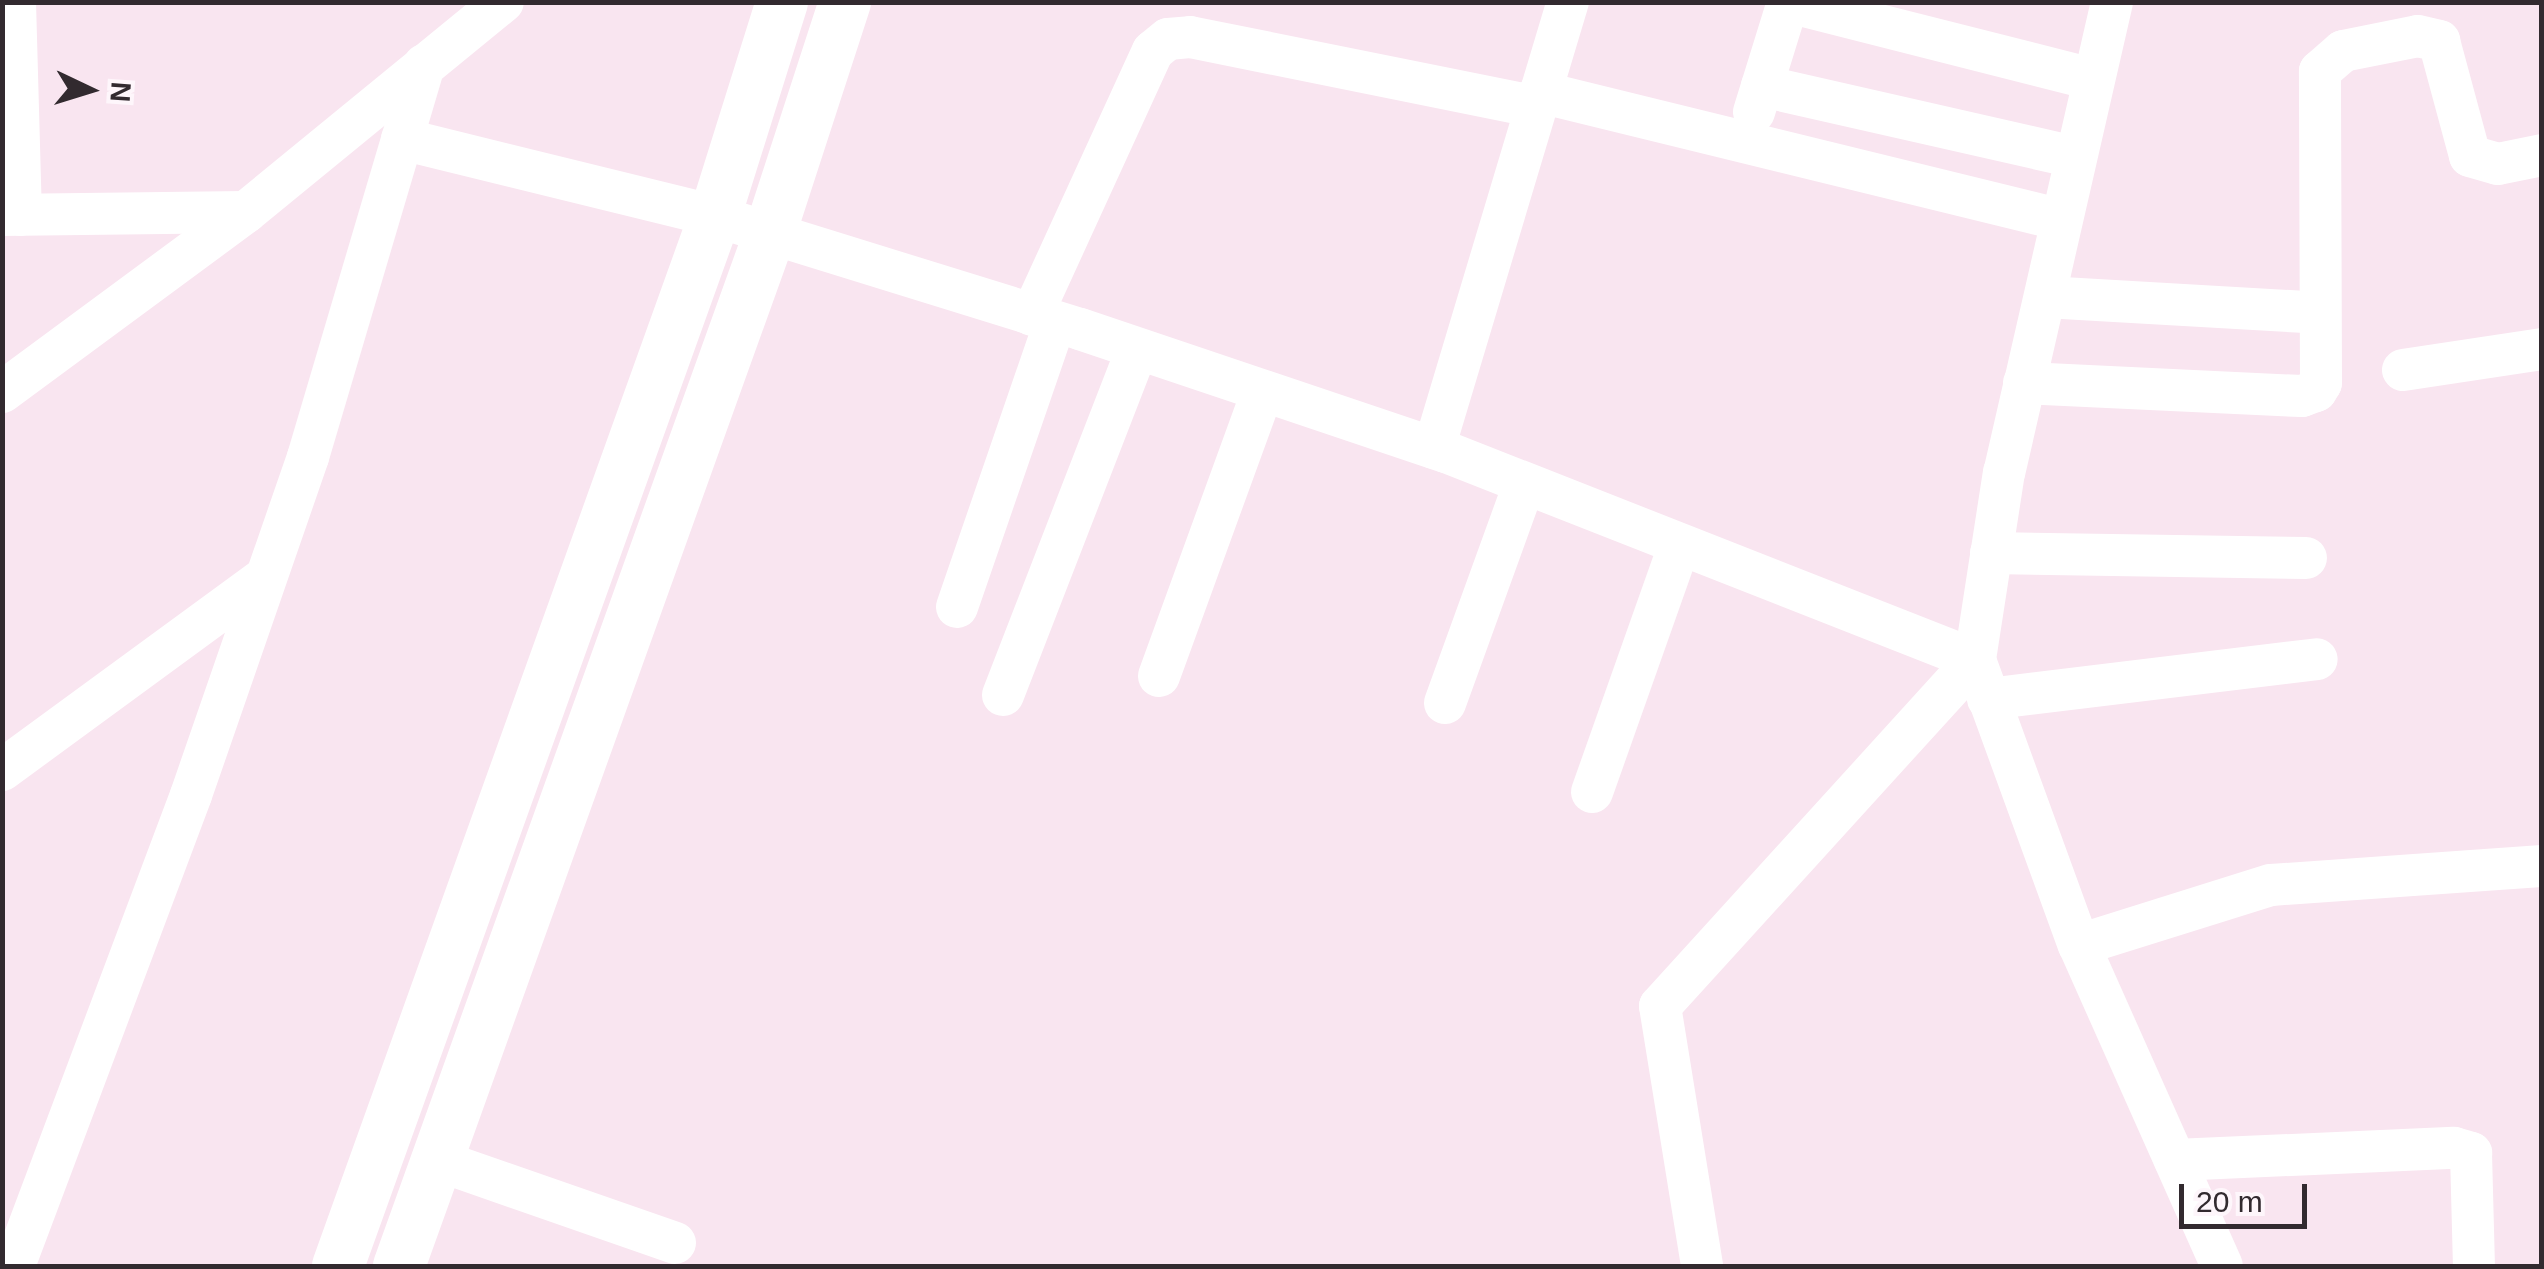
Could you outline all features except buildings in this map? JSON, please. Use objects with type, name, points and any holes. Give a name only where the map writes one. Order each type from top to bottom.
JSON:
[{"type":"street","points":[[15,2],[12,215],[246,212]]},
{"type":"street","points":[[2,392],[246,212],[503,2]]},
{"type":"street","points":[[338,1266],[714,216],[782,2]]},
{"type":"street","points":[[399,1266],[770,233],[845,2]]},
{"type":"street","points":[[1434,448],[1568,2]]},
{"type":"street","points":[[1744,142],[1788,2],[2092,79]]},
{"type":"street","points":[[2112,2],[2024,383],[1991,553],[1981,680],[2079,945],[2222,1266]]},
{"type":"street","points":[[2024,383],[2302,396],[2321,383],[2320,71],[2343,51],[2414,19],[2440,40],[2446,52],[2470,156],[2498,164],[2542,155]]},
{"type":"street","points":[[957,607],[1044,318],[1152,52],[1168,39],[1190,37],[1538,100],[1744,142],[2062,220]]},
{"type":"street","points":[[14,1266],[266,577],[424,66]]},
{"type":"street","points":[[1762,86],[2074,157]]},
{"type":"street","points":[[402,139],[714,216],[1044,318],[1434,448],[1981,680],[2317,659]]},
{"type":"street","points":[[2045,297],[2320,313]]},
{"type":"street","points":[[1002,694],[1138,349]]},
{"type":"street","points":[[2403,370],[2542,349]]},
{"type":"street","points":[[1159,676],[1263,391]]},
{"type":"street","points":[[1445,703],[1524,485]]},
{"type":"street","points":[[1592,792],[1678,549]]},
{"type":"street","points":[[1991,553],[2306,558]]},
{"type":"street","points":[[2,770],[266,577]]},
{"type":"street","points":[[1702,1266],[1660,1006],[1981,680]]},
{"type":"street","points":[[2079,945],[2271,885],[2542,866]]},
{"type":"street","points":[[2174,1160],[2454,1148],[2471,1153],[2474,1266]]},
{"type":"street","points":[[437,1160],[675,1243]]}]
